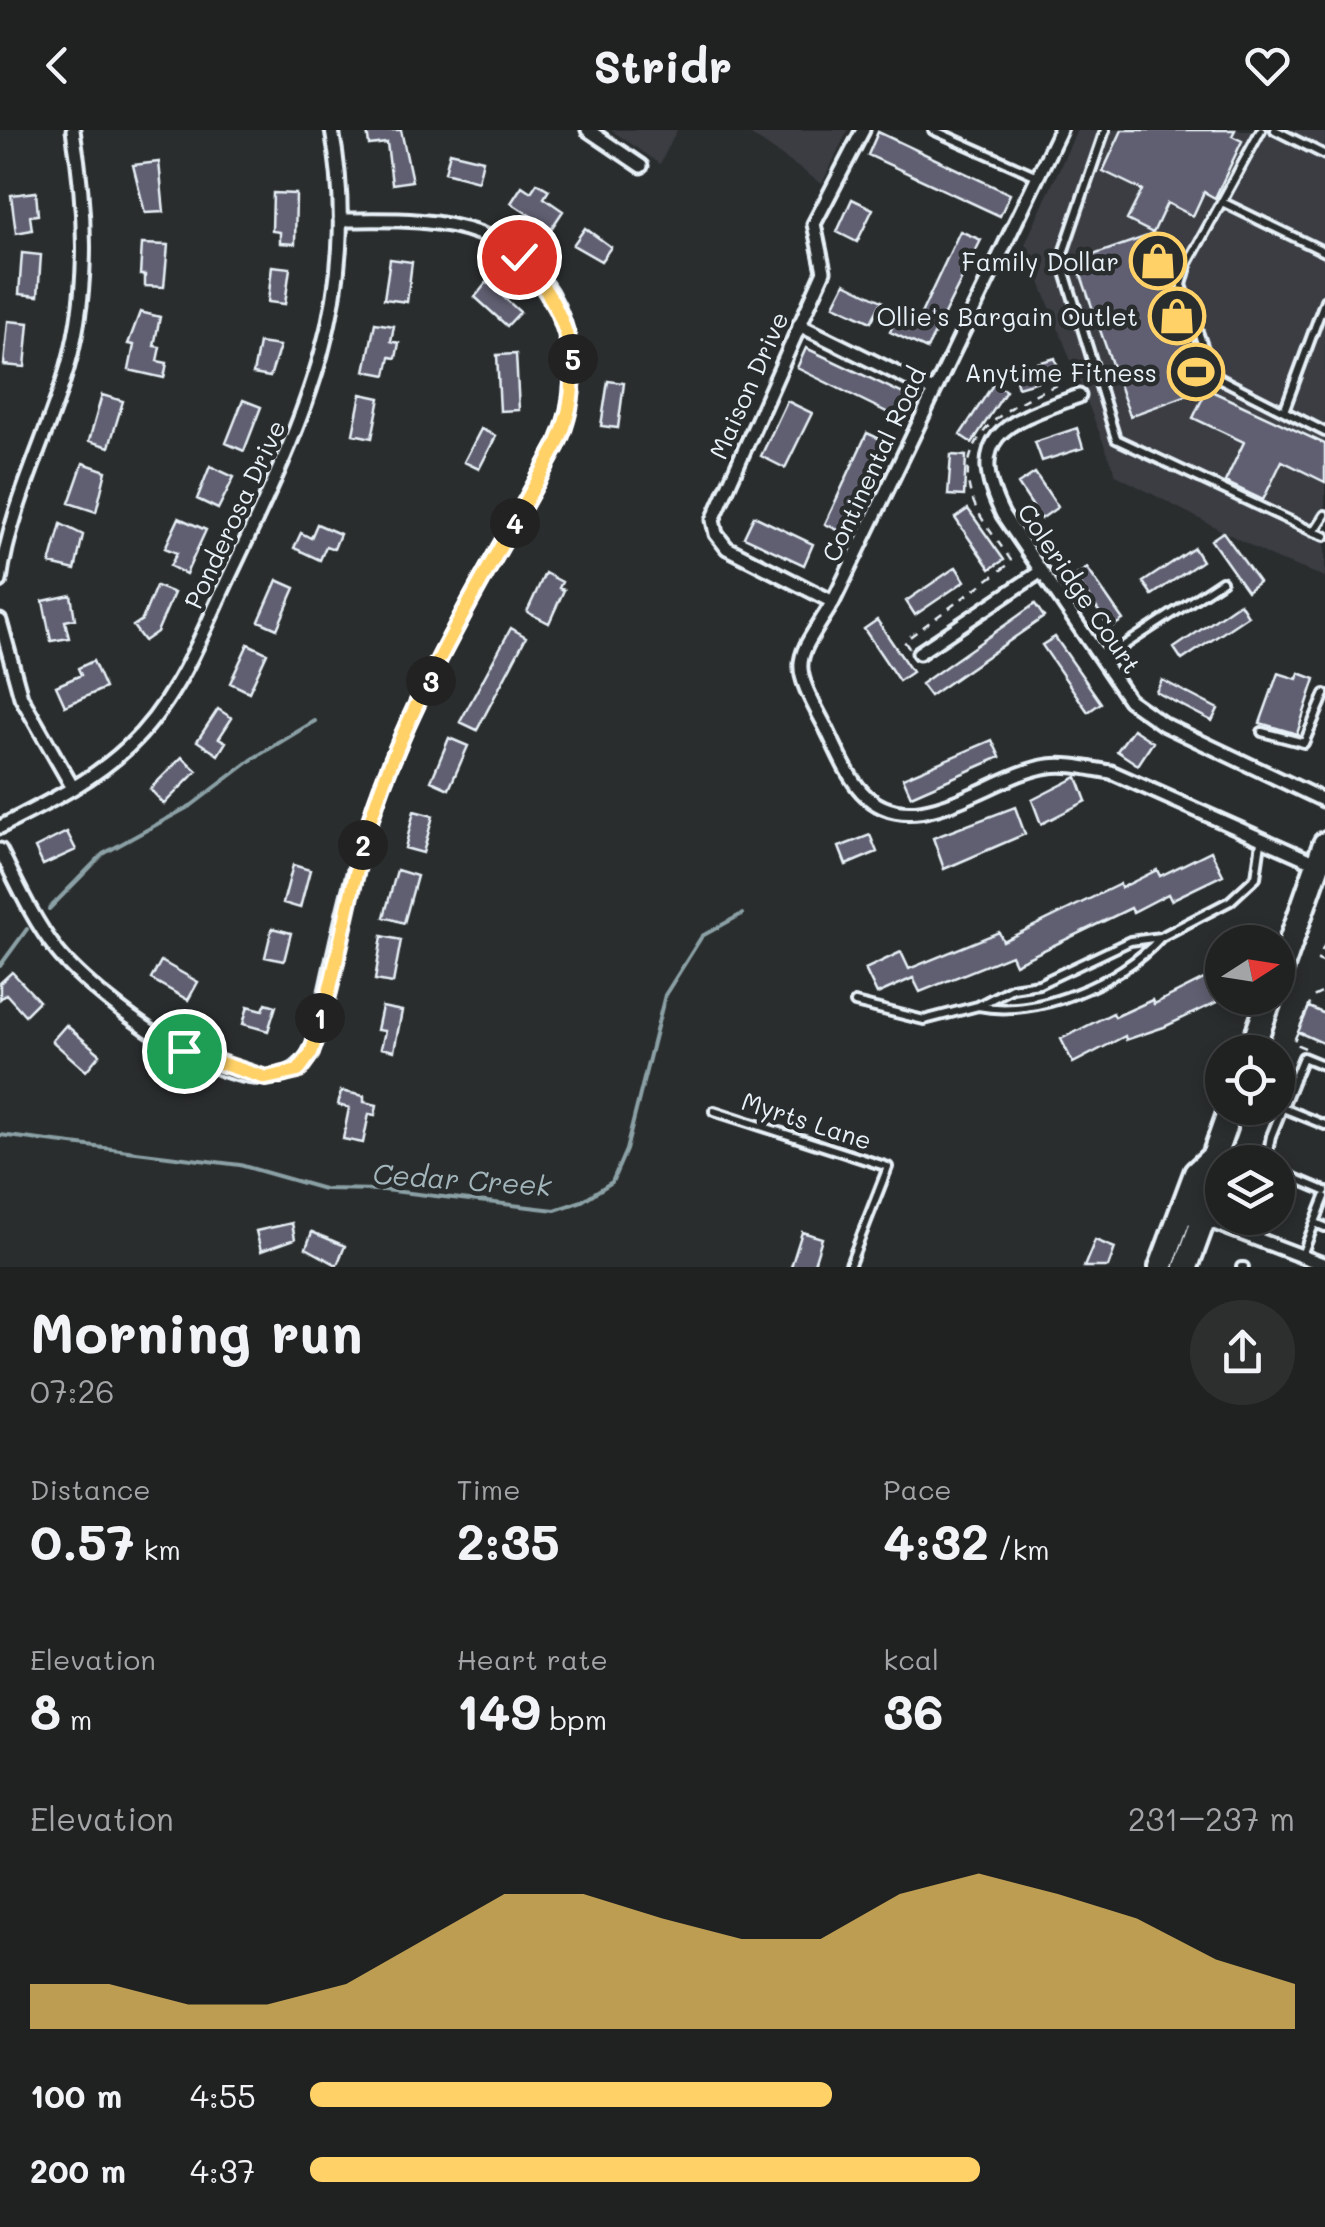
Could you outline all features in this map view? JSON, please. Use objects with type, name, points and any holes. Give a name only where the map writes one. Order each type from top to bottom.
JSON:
[{"type":"highway","points":[[1295,930],[1323,850]]},
{"type":"highway","points":[[1161,1267],[1196,1174],[1205,1165]]},
{"type":"highway","points":[[1188,1262],[1205,1216]]},
{"type":"highway","points":[[1174,1230],[1184,1236],[1188,1262]]},
{"type":"street","points":[[0,581],[7,545],[64,379],[76,328],[84,205],[73,130]]},
{"type":"street","name":"Ponderosa Drive","points":[[0,827],[73,788],[130,746],[166,702],[295,438],[327,343],[338,280],[340,220],[332,130]]},
{"type":"street","points":[[588,130],[641,166]]},
{"type":"street","name":"Maison Drive","points":[[833,602],[727,548],[716,534],[713,520],[824,270],[814,224],[862,130]]},
{"type":"street","name":"Continental Road","points":[[1060,130],[833,602],[801,653],[800,679],[860,791],[874,801],[918,813],[1049,766],[1080,767],[1110,772],[1262,842],[1323,850]]},
{"type":"street","points":[[0,850],[58,951],[132,1023],[184,1051],[256,1076],[289,1075],[306,1062],[315,1040],[352,879],[383,784],[421,700],[557,445],[569,412],[574,372],[570,338],[553,297],[519,257],[501,244],[479,234],[429,222],[340,220]]},
{"type":"street","points":[[798,325],[933,390]]},
{"type":"street","name":"Coleridge Court","points":[[1079,396],[1020,417],[1000,434],[984,464],[986,483],[1003,515],[1129,700],[1163,724],[1325,801]]},
{"type":"street","points":[[916,654],[1040,572]]},
{"type":"street","points":[[0,621],[21,697],[73,788]]},
{"type":"street","points":[[1204,1219],[1325,1266]]},
{"type":"lane","points":[[933,130],[1037,176]]},
{"type":"lane","points":[[1105,130],[1061,259],[1116,439],[1325,536]]},
{"type":"lane","points":[[1261,130],[1188,263],[1182,284],[1213,376],[1325,432]]},
{"type":"lane","points":[[1275,130],[1324,152]]},
{"type":"lane","points":[[1222,202],[1325,252]]},
{"type":"lane","points":[[1284,411],[1325,300]]},
{"type":"lane","points":[[1314,532],[1325,516]]},
{"type":"lane","points":[[1101,660],[1222,581]]},
{"type":"lane","points":[[1262,732],[1304,743],[1321,720],[1325,694]]},
{"type":"lane","points":[[978,1006],[1006,1012],[1043,1007],[1128,966],[1160,937],[1230,901],[1256,877],[1262,842]]},
{"type":"lane","points":[[855,1002],[924,1020],[978,1006],[1012,988],[1039,984],[1130,940],[1160,937]]},
{"type":"lane","points":[[1295,1074],[1303,1057],[1325,1066]]},
{"type":"lane","name":"Myrts Lane","points":[[714,1112],[888,1166],[850,1267]]},
{"type":"lane","points":[[1295,1113],[1325,1125]]},
{"type":"lane","points":[[1295,1179],[1325,1194],[1301,1256]]},
{"type":"lane","points":[[1314,1223],[1325,1227]]},
{"type":"path","points":[[916,654],[904,641],[1012,562],[973,501],[971,452],[980,435],[1004,411],[1030,395],[1058,385]]},
{"type":"path","points":[[1325,944],[1318,960],[1325,963]]},
{"type":"path","points":[[1309,1050],[1293,1043],[1313,997],[1325,991]]},
{"type":"shaded area","points":[[611,130],[677,130],[660,164]]},
{"type":"shaded area","points":[[744,130],[848,130],[822,184]]},
{"type":"shaded area","points":[[1077,130],[1325,130],[1325,577],[1274,558],[1116,475],[1025,244]]},
{"type":"building","points":[[367,130],[401,130],[412,181],[392,184],[387,143],[369,145]]},
{"type":"building","points":[[1122,130],[1235,130],[1232,136],[1242,141],[1215,198],[1204,192],[1193,216],[1167,203],[1153,233],[1127,220],[1142,190],[1103,171]]},
{"type":"building","points":[[878,132],[1010,194],[1000,216],[868,155]]},
{"type":"building","points":[[450,152],[483,160],[478,181],[445,172]]},
{"type":"building","points":[[159,162],[164,212],[145,213],[133,165]]},
{"type":"building","points":[[537,183],[549,190],[544,198],[563,211],[551,229],[511,203],[522,186],[531,192]]},
{"type":"building","points":[[36,192],[38,215],[30,216],[32,230],[16,233],[11,195]]},
{"type":"building","points":[[273,193],[296,194],[295,244],[280,243],[280,232],[272,231]]},
{"type":"building","points":[[852,199],[873,209],[857,242],[837,232]]},
{"type":"building","points":[[585,228],[611,247],[601,261],[573,245]]},
{"type":"building","points":[[960,231],[981,240],[927,349],[890,332],[900,309],[919,318]]},
{"type":"building","points":[[1153,234],[1170,279],[1174,278],[1207,388],[1130,416],[1076,261]]},
{"type":"building","points":[[142,244],[168,245],[164,287],[145,286],[145,275],[140,275]]},
{"type":"building","points":[[22,253],[41,255],[38,296],[19,294]]},
{"type":"building","points":[[390,259],[412,262],[407,302],[384,299]]},
{"type":"building","points":[[272,266],[290,268],[285,304],[268,302]]},
{"type":"building","points":[[487,282],[520,312],[507,326],[475,297]]},
{"type":"building","points":[[845,283],[882,301],[871,322],[834,305]]},
{"type":"building","points":[[140,312],[160,317],[154,346],[160,347],[157,361],[167,363],[164,378],[129,370],[134,345],[128,344]]},
{"type":"building","points":[[8,321],[29,323],[25,367],[4,365]]},
{"type":"building","points":[[375,323],[394,326],[391,341],[399,343],[396,358],[390,357],[386,375],[365,371]]},
{"type":"building","points":[[259,343],[280,346],[270,377],[253,374]]},
{"type":"building","points":[[806,348],[912,398],[903,420],[797,368]]},
{"type":"building","points":[[516,354],[519,410],[500,411],[497,355]]},
{"type":"building","points":[[1055,358],[1060,375],[1018,387],[1013,370]]},
{"type":"building","points":[[608,381],[624,383],[618,428],[601,426]]},
{"type":"building","points":[[994,383],[1006,391],[972,443],[960,435]]},
{"type":"building","points":[[1207,389],[1325,444],[1325,482],[1282,461],[1263,500],[1225,482],[1244,442],[1193,418]]},
{"type":"building","points":[[361,394],[380,398],[372,438],[353,434]]},
{"type":"building","points":[[102,395],[123,401],[109,447],[89,441]]},
{"type":"building","points":[[243,400],[261,407],[244,451],[226,443]]},
{"type":"building","points":[[787,401],[812,413],[785,468],[761,456]]},
{"type":"building","points":[[1077,428],[1083,448],[1042,461],[1035,442]]},
{"type":"building","points":[[481,429],[496,436],[479,469],[464,462]]},
{"type":"building","points":[[867,433],[885,441],[842,532],[825,524]]},
{"type":"building","points":[[951,455],[966,456],[964,496],[948,495]]},
{"type":"building","points":[[83,463],[106,471],[96,512],[69,503]]},
{"type":"building","points":[[210,466],[234,477],[218,509],[197,499]]},
{"type":"building","points":[[1035,473],[1058,507],[1041,519],[1018,484]]},
{"type":"building","points":[[968,509],[1004,560],[990,569],[955,518]]},
{"type":"building","points":[[754,516],[813,544],[804,565],[744,537]]},
{"type":"building","points":[[179,518],[206,530],[186,574],[170,566],[177,553],[165,548]]},
{"type":"building","points":[[61,524],[83,535],[75,570],[50,564]]},
{"type":"building","points":[[317,524],[340,534],[334,549],[326,546],[320,560],[294,548],[301,533],[311,538]]},
{"type":"building","points":[[1223,532],[1259,582],[1247,591],[1211,540]]},
{"type":"building","points":[[1194,548],[1202,561],[1152,595],[1143,582]]},
{"type":"building","points":[[956,567],[965,581],[915,615],[906,601]]},
{"type":"building","points":[[1087,568],[1123,620],[1110,628],[1075,576]]},
{"type":"building","points":[[545,573],[562,582],[559,588],[564,590],[549,623],[527,612]]},
{"type":"building","points":[[277,580],[295,588],[277,629],[259,621]]},
{"type":"building","points":[[156,586],[174,593],[157,632],[144,641],[133,626],[142,620]]},
{"type":"building","points":[[71,595],[75,619],[65,621],[69,638],[51,641],[43,601]]},
{"type":"building","points":[[1240,603],[1248,616],[1182,660],[1174,648]]},
{"type":"building","points":[[1035,604],[1044,617],[930,696],[921,684]]},
{"type":"building","points":[[877,620],[912,672],[899,681],[864,629]]},
{"type":"building","points":[[511,628],[526,637],[477,730],[460,722]]},
{"type":"building","points":[[1055,637],[1101,703],[1088,712],[1042,645]]},
{"type":"building","points":[[248,644],[267,653],[249,692],[230,683]]},
{"type":"building","points":[[93,661],[105,688],[65,706],[56,686],[81,675],[78,668]]},
{"type":"building","points":[[1278,673],[1297,679],[1299,673],[1315,679],[1297,734],[1260,723]]},
{"type":"building","points":[[1162,680],[1218,709],[1212,721],[1156,692]]},
{"type":"building","points":[[218,709],[232,718],[219,738],[226,742],[218,755],[197,741]]},
{"type":"building","points":[[1133,729],[1153,742],[1138,765],[1117,751]]},
{"type":"building","points":[[449,738],[468,746],[449,789],[431,781]]},
{"type":"building","points":[[992,740],[1000,757],[911,796],[903,778]]},
{"type":"building","points":[[182,757],[197,771],[164,804],[150,789]]},
{"type":"building","points":[[1077,777],[1086,801],[1041,824],[1032,800]]},
{"type":"building","points":[[1015,807],[1025,834],[944,869],[933,838]]},
{"type":"building","points":[[414,811],[433,816],[423,853],[405,848]]},
{"type":"building","points":[[67,832],[76,850],[43,865],[35,848]]},
{"type":"building","points":[[870,835],[877,852],[846,865],[839,847]]},
{"type":"building","points":[[1211,851],[1223,875],[1171,900],[1168,894],[1133,912],[1131,908],[1015,964],[1011,955],[920,992],[913,978],[877,994],[865,969],[901,952],[909,969],[999,932],[1003,941],[1120,884],[1121,888],[1157,870],[1160,876]]},
{"type":"building","points":[[293,865],[310,870],[300,908],[283,903]]},
{"type":"building","points":[[397,870],[417,876],[404,923],[384,917]]},
{"type":"building","points":[[272,928],[291,933],[284,961],[265,957]]},
{"type":"building","points":[[382,936],[401,940],[393,983],[375,980]]},
{"type":"building","points":[[161,961],[198,982],[188,1000],[151,979]]},
{"type":"building","points":[[12,972],[39,1001],[25,1015],[6,994],[0,999],[0,983]]},
{"type":"building","points":[[1205,978],[1205,1008],[1164,1027],[1126,1040],[1125,1036],[1073,1063],[1061,1039],[1113,1013],[1115,1017],[1152,1000],[1154,1004]]},
{"type":"building","points":[[266,1003],[276,1006],[268,1031],[243,1024],[248,1006],[263,1010]]},
{"type":"building","points":[[382,1007],[402,1011],[394,1051],[381,1048],[385,1031],[377,1030]]},
{"type":"building","points":[[1309,1007],[1325,1014],[1325,1044],[1298,1032]]},
{"type":"building","points":[[66,1025],[100,1054],[86,1071],[52,1041]]},
{"type":"building","points":[[341,1091],[364,1096],[364,1102],[377,1105],[375,1115],[369,1114],[363,1143],[343,1139],[349,1108],[338,1105]]},
{"type":"building","points":[[292,1223],[295,1239],[261,1251],[256,1231]]},
{"type":"building","points":[[312,1232],[345,1246],[337,1265],[306,1248]]},
{"type":"building","points":[[802,1232],[822,1238],[813,1267],[791,1267]]},
{"type":"building","points":[[1095,1240],[1115,1248],[1108,1267],[1084,1267]]},
{"type":"waterway","points":[[49,909],[103,854],[192,805],[254,758],[315,721]]},
{"type":"waterway","name":"Cedar Creek","points":[[0,1135],[240,1165],[324,1189],[384,1190],[555,1210],[582,1201],[612,1182],[626,1150],[665,995],[702,936],[742,914]]},
{"type":"waterway","points":[[0,966],[27,929]]},
{"type":"place","name":"Family Dollar","points":[[1158,261]]},
{"type":"place","name":"Ollie's Bargain Outlet","points":[[1177,316]]},
{"type":"place","name":"Anytime Fitness","points":[[1196,372]]},
{"type":"route","points":[[184,1051],[218,1066],[266,1078],[298,1071],[311,1053],[352,879],[396,750],[557,445],[569,412],[574,372],[564,318],[538,276],[519,257]]}]
